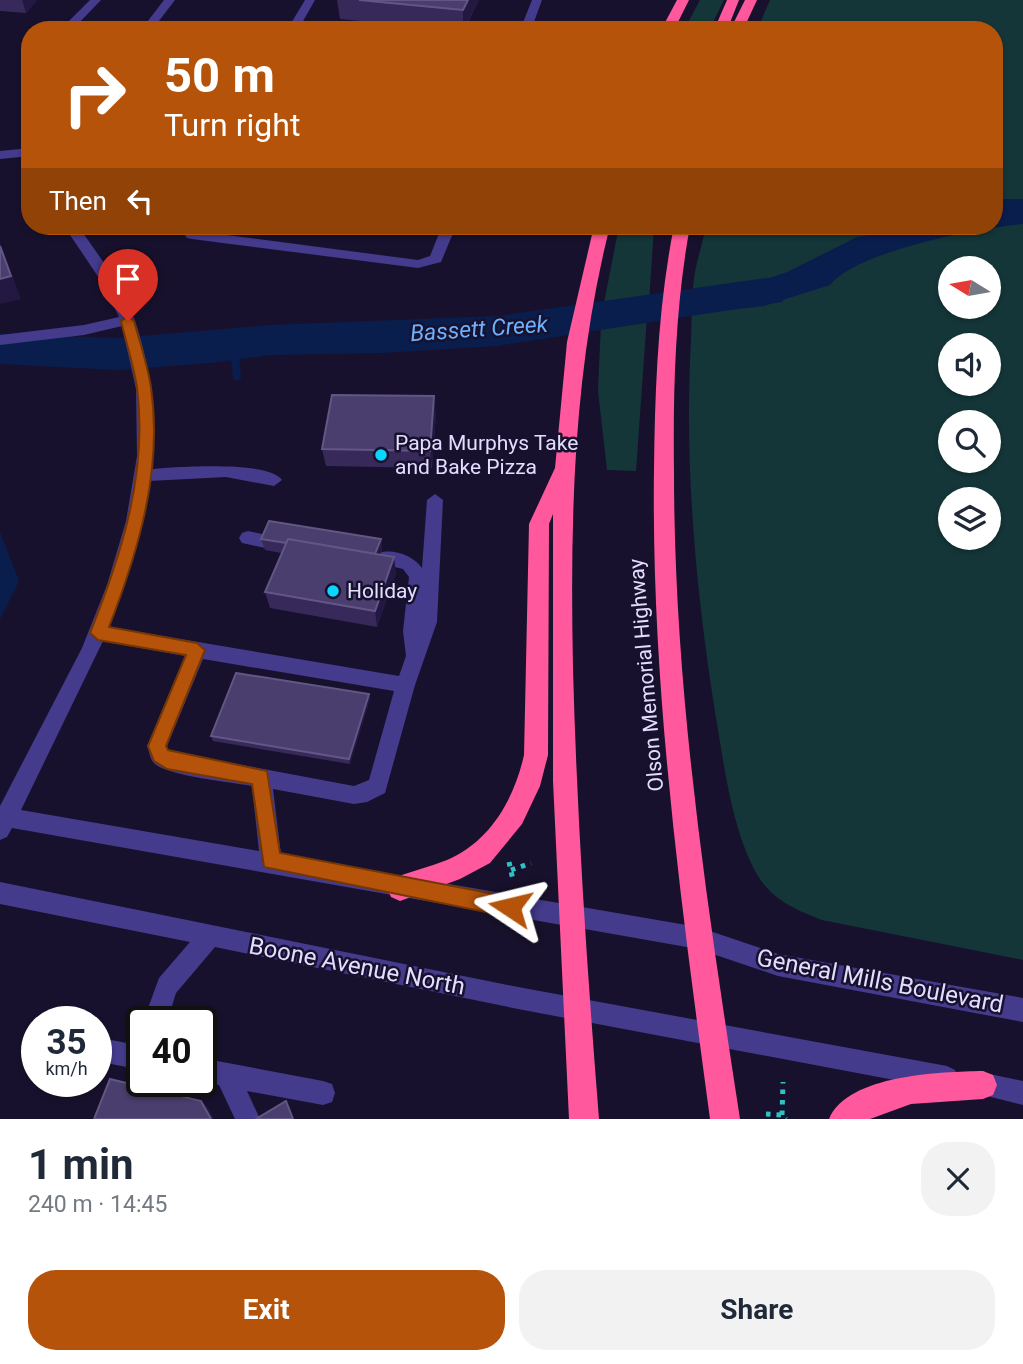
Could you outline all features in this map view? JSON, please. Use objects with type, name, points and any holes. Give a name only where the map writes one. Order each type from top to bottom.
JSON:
[{"type":"highway","points":[[666,21],[667,0]]},
{"type":"highway","points":[[671,21],[684,0]]},
{"type":"highway","points":[[724,21],[733,0]]},
{"type":"highway","points":[[740,21],[751,0]]},
{"type":"highway","points":[[584,1119],[570,918],[561,643],[568,422],[582,309],[599,235]]},
{"type":"highway","name":"Olson Memorial Highway","points":[[678,235],[670,307],[663,485],[665,591],[698,938],[715,1035],[725,1119]]},
{"type":"highway","points":[[400,888],[468,863],[492,843],[511,819],[532,779],[536,755],[539,524],[567,459]]},
{"type":"highway","points":[[844,1119],[861,1107],[897,1090],[983,1085]]},
{"type":"street","points":[[73,21],[86,0]]},
{"type":"street","points":[[76,21],[96,0]]},
{"type":"street","points":[[153,21],[170,0]]},
{"type":"street","points":[[297,21],[310,0]]},
{"type":"street","points":[[529,21],[537,0]]},
{"type":"street","points":[[0,155],[21,153]]},
{"type":"street","points":[[77,235],[103,272],[127,320],[144,387],[147,435],[140,504],[118,582],[98,633],[2,821],[271,861],[400,888],[698,938]]},
{"type":"street","points":[[192,235],[418,264],[436,259],[445,235]]},
{"type":"street","points":[[0,340],[84,330],[127,320]]},
{"type":"street","points":[[143,475],[226,471],[274,480]]},
{"type":"street","points":[[197,650],[157,746],[160,756],[167,761],[354,795],[367,793],[378,786],[404,685],[428,622],[435,500]]},
{"type":"street","points":[[383,558],[409,563],[418,576],[412,631],[414,660]]},
{"type":"street","points":[[98,633],[404,685]]},
{"type":"street","points":[[261,777],[271,861]]},
{"type":"street","name":"Boone Avenue North","points":[[0,893],[715,1035]]},
{"type":"street","points":[[160,1006],[167,986],[210,936]]},
{"type":"street","name":"General Mills Boulevard","points":[[698,938],[778,965],[1023,1010]]},
{"type":"street","points":[[715,1035],[1023,1093]]},
{"type":"street","points":[[217,1072],[323,1093]]},
{"type":"street","points":[[227,1074],[247,1119]]},
{"type":"path","points":[[508,858],[513,880]]},
{"type":"path","points":[[511,870],[531,863]]},
{"type":"path","points":[[766,1114],[784,1117],[783,1082]]},
{"type":"green space","points":[[700,0],[724,0],[714,21],[689,21]]},
{"type":"green space","points":[[770,0],[1023,0],[1023,960],[822,920],[782,901],[766,886],[753,867],[733,811],[725,771],[697,574],[689,434],[692,298],[704,235],[1003,235],[1003,21],[761,21]]},
{"type":"green space","points":[[617,235],[653,235],[649,303],[603,308]]},
{"type":"green space","points":[[647,316],[636,471],[607,470],[598,391],[601,323]]},
{"type":"water","points":[[1003,199],[1023,199],[1023,224],[1003,227]]},
{"type":"water","points":[[954,235],[891,252],[844,273],[830,285],[764,306],[701,313],[694,309],[694,295],[703,291],[737,289],[787,272],[857,237]]},
{"type":"water","points":[[649,303],[647,316],[601,323],[603,308]]},
{"type":"water","points":[[0,532],[19,581],[0,619]]},
{"type":"building","points":[[359,0],[468,0],[463,10]]},
{"type":"building","points":[[0,246],[11,276],[0,279]]},
{"type":"building","points":[[332,395],[434,396],[430,451],[322,449]]},
{"type":"building","points":[[269,521],[381,539],[375,554],[288,539],[286,543],[261,539]]},
{"type":"building","name":"Holiday","points":[[288,539],[394,557],[375,611],[265,592]]},
{"type":"building","points":[[236,673],[369,694],[349,759],[211,736]]},
{"type":"building","points":[[112,1079],[126,1083],[126,1097],[184,1097],[201,1101],[211,1119],[94,1119],[103,1097],[112,1097]]},
{"type":"building","points":[[286,1101],[293,1119],[256,1119]]},
{"type":"waterway","name":"Bassett Creek","points":[[0,349],[118,354],[210,348],[271,340],[382,338],[497,331],[766,292]]},
{"type":"waterway","points":[[234,345],[237,378]]},
{"type":"place","name":"Papa Murphys Take and Bake Pizza","points":[[381,455]]},
{"type":"place","name":"Holiday","points":[[333,591]]},
{"type":"route","points":[[128,321],[144,387],[147,435],[140,504],[118,582],[98,633],[197,650],[157,746],[160,756],[167,761],[261,777],[271,861],[400,888],[510,907]]}]
